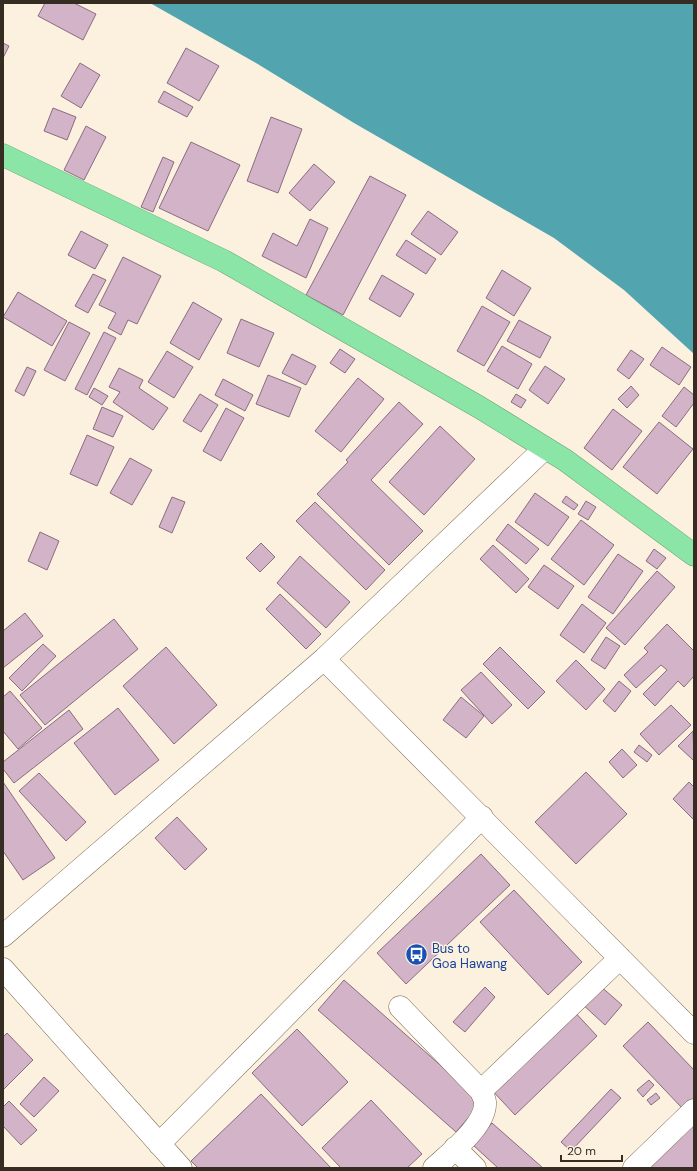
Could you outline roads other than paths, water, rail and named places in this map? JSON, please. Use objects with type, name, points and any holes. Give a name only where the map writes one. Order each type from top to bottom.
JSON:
[{"type":"highway","points":[[3,155],[224,261],[479,407],[545,448],[654,524],[694,555]]},
{"type":"street","points":[[3,936],[324,659],[545,448]]},
{"type":"street","points":[[324,659],[482,817],[694,1033]]},
{"type":"street","points":[[160,1144],[482,817]]},
{"type":"street","points":[[481,1090],[620,958]]},
{"type":"street","points":[[3,968],[181,1168]]},
{"type":"street","points":[[400,1007],[481,1090],[485,1103],[483,1115],[476,1127],[434,1168]]},
{"type":"street","points":[[634,1168],[694,1110]]},
{"type":"street","points":[[455,1148],[475,1168]]},
{"type":"water","points":[[150,3],[694,3],[694,354],[624,290],[554,238],[354,123],[256,63]]},
{"type":"place","name":"Bus to Goa Hawang","points":[[416,955]]}]
